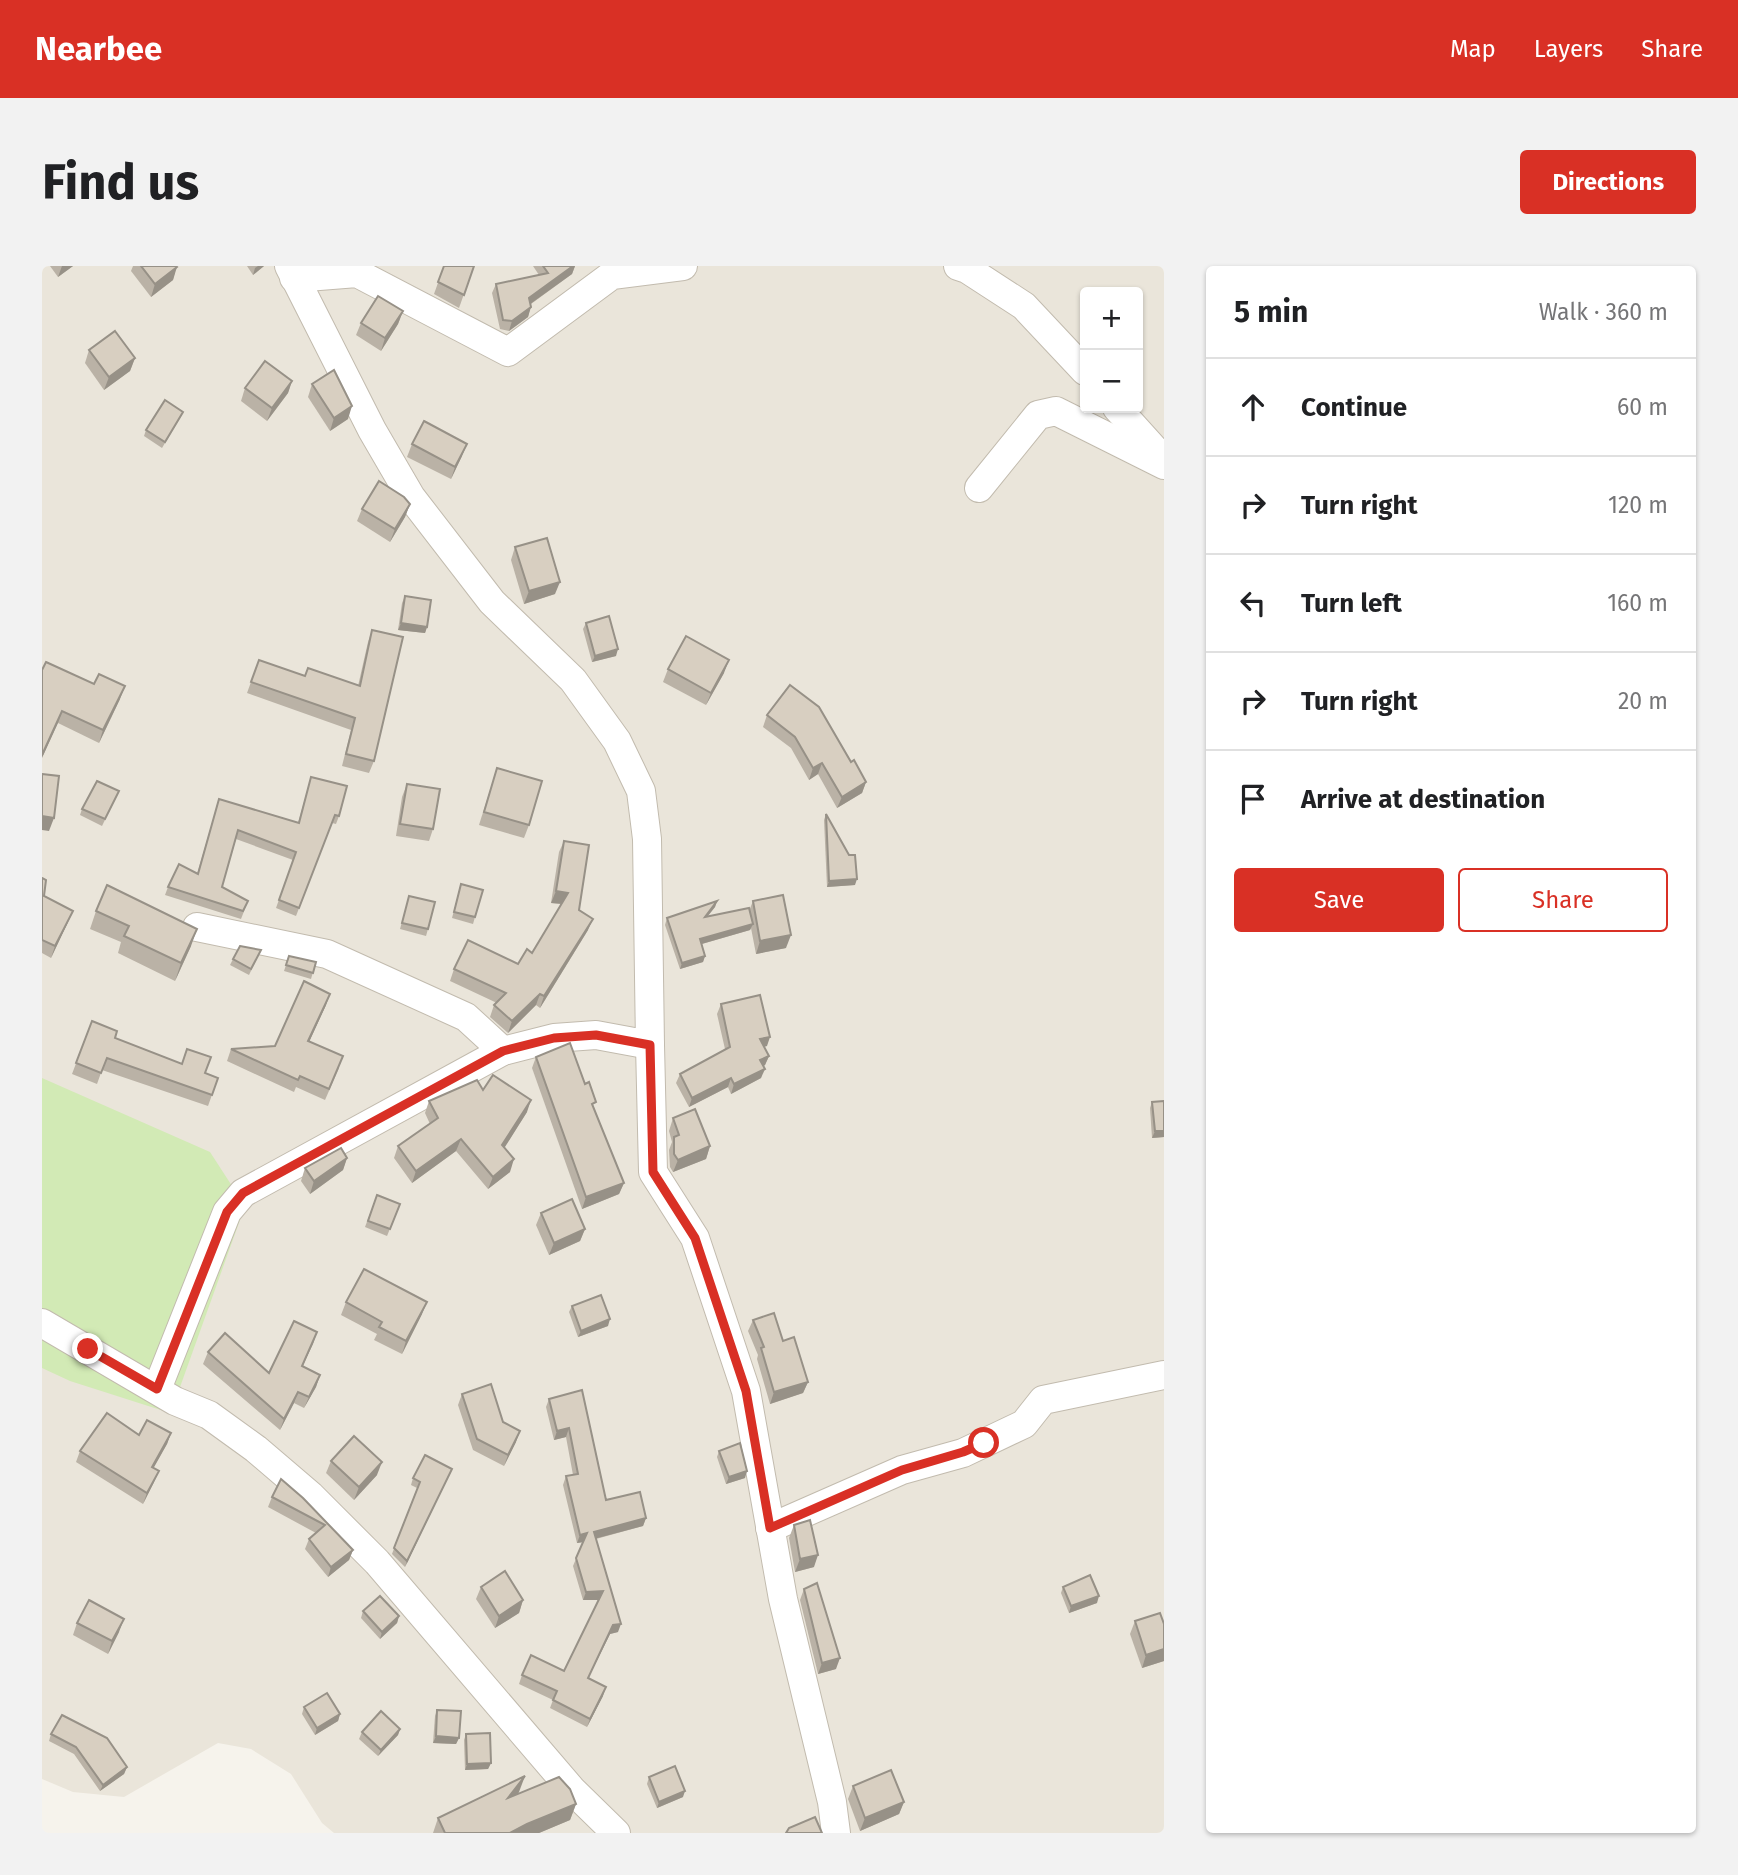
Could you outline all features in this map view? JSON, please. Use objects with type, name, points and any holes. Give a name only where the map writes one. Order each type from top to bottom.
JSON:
[{"type":"street","points":[[684,266],[612,275],[508,352],[357,273],[292,272],[372,430],[411,497],[492,603],[573,680],[617,741],[641,791],[647,839],[653,1172],[695,1238],[746,1391],[783,1599],[832,1802],[836,1833]]},
{"type":"street","points":[[958,266],[1024,306],[1080,366]]},
{"type":"street","points":[[979,488],[1038,415],[1056,411],[1164,463]]},
{"type":"street","points":[[1121,413],[1164,463]]},
{"type":"street","points":[[197,927],[327,954],[466,1017],[503,1051]]},
{"type":"street","points":[[157,1389],[227,1212],[243,1193],[503,1051],[554,1038],[596,1035],[650,1045]]},
{"type":"street","points":[[42,1323],[175,1401],[209,1415],[256,1449],[311,1496],[377,1562],[537,1750],[616,1833]]},
{"type":"street","points":[[770,1528],[902,1470],[963,1452],[1024,1423],[1043,1400],[1164,1375]]},
{"type":"shaded area","points":[[42,266],[1164,266],[1164,1833],[334,1833],[322,1823],[291,1774],[251,1749],[218,1743],[124,1797],[73,1792],[42,1779]]},
{"type":"green space","points":[[42,1078],[210,1152],[245,1206],[175,1401],[167,1412],[70,1381],[42,1368]]},
{"type":"building","points":[[141,266],[176,266],[177,267],[155,284]]},
{"type":"building","points":[[444,266],[474,266],[464,295],[438,282]]},
{"type":"building","points":[[543,266],[573,266],[529,298],[531,307],[512,321],[503,320],[496,284],[548,273]]},
{"type":"building","points":[[378,296],[403,311],[385,338],[361,323]]},
{"type":"building","points":[[115,331],[135,358],[109,377],[89,350]]},
{"type":"building","points":[[265,361],[292,381],[272,408],[245,388]]},
{"type":"building","points":[[334,370],[352,406],[334,418],[312,384]]},
{"type":"building","points":[[165,400],[183,412],[165,442],[146,430]]},
{"type":"building","points":[[424,421],[467,444],[455,467],[412,444]]},
{"type":"building","points":[[379,481],[410,504],[395,529],[362,509]]},
{"type":"building","points":[[547,538],[560,582],[529,591],[515,547]]},
{"type":"building","points":[[405,596],[431,600],[427,627],[401,623]]},
{"type":"building","points":[[609,616],[618,649],[595,656],[586,623]]},
{"type":"building","points":[[372,630],[403,637],[374,761],[346,754],[355,718],[251,682],[259,660],[305,676],[308,668],[360,686]]},
{"type":"building","points":[[686,636],[729,660],[711,693],[668,669]]},
{"type":"building","points":[[46,662],[94,684],[99,674],[125,686],[103,730],[62,711],[42,755],[42,670]]},
{"type":"building","points":[[790,685],[819,707],[866,782],[842,797],[822,763],[813,768],[795,737],[767,715]]},
{"type":"building","points":[[497,768],[542,781],[529,825],[484,812]]},
{"type":"building","points":[[42,774],[59,776],[54,818],[42,816]]},
{"type":"building","points":[[311,777],[347,786],[339,816],[335,815],[299,908],[279,900],[296,852],[238,830],[222,887],[248,901],[243,911],[168,887],[179,864],[198,874],[219,799],[299,823]]},
{"type":"building","points":[[97,781],[119,791],[105,819],[82,809]]},
{"type":"building","points":[[407,784],[440,789],[433,829],[400,824]]},
{"type":"building","points":[[826,814],[849,855],[855,855],[857,879],[829,881]]},
{"type":"building","points":[[564,841],[589,845],[579,910],[593,919],[544,996],[540,994],[512,1021],[494,1005],[506,993],[454,969],[468,940],[518,964],[527,949],[532,953],[568,893],[556,891]]},
{"type":"building","points":[[42,878],[46,880],[44,896],[73,911],[55,946],[42,940]]},
{"type":"building","points":[[461,884],[483,890],[475,917],[454,912]]},
{"type":"building","points":[[107,885],[197,929],[181,963],[124,936],[129,926],[96,911]]},
{"type":"building","points":[[783,895],[791,935],[760,941],[753,901]]},
{"type":"building","points":[[409,896],[435,902],[428,929],[402,923]]},
{"type":"building","points":[[717,901],[705,917],[749,908],[753,924],[700,939],[705,956],[682,963],[667,918]]},
{"type":"building","points":[[240,946],[261,950],[251,969],[233,959]]},
{"type":"building","points":[[289,956],[316,962],[313,973],[286,965]]},
{"type":"building","points":[[304,981],[330,994],[308,1041],[343,1056],[329,1089],[300,1076],[298,1080],[231,1049],[275,1046]]},
{"type":"building","points":[[760,995],[770,1037],[760,1039],[769,1056],[760,1060],[765,1069],[734,1084],[731,1078],[692,1098],[680,1074],[730,1047],[721,1004]]},
{"type":"building","points":[[92,1021],[117,1031],[115,1038],[182,1064],[187,1049],[211,1057],[205,1073],[218,1078],[212,1095],[107,1058],[101,1073],[76,1063]]},
{"type":"building","points":[[570,1043],[585,1084],[589,1082],[596,1102],[592,1104],[624,1183],[586,1197],[536,1057]]},
{"type":"building","points":[[493,1075],[531,1100],[502,1145],[514,1159],[493,1177],[461,1139],[416,1171],[398,1146],[438,1118],[429,1101],[477,1080],[483,1090]]},
{"type":"building","points":[[1164,1101],[1164,1131],[1155,1131],[1152,1102]]},
{"type":"building","points":[[695,1109],[710,1146],[678,1160],[674,1154],[674,1137],[679,1135],[673,1118]]},
{"type":"building","points":[[341,1148],[347,1158],[314,1181],[305,1168]]},
{"type":"building","points":[[377,1195],[400,1204],[390,1229],[368,1221]]},
{"type":"building","points":[[572,1199],[585,1229],[554,1243],[541,1213]]},
{"type":"building","points":[[364,1269],[427,1302],[406,1341],[379,1327],[382,1322],[346,1302]]},
{"type":"building","points":[[601,1295],[610,1319],[581,1331],[572,1306]]},
{"type":"building","points":[[774,1313],[783,1341],[794,1337],[808,1382],[774,1392],[761,1348],[764,1347],[753,1320]]},
{"type":"building","points":[[294,1321],[317,1332],[302,1366],[320,1375],[309,1397],[298,1392],[284,1419],[208,1352],[225,1333],[269,1373]]},
{"type":"building","points":[[491,1384],[503,1422],[520,1431],[508,1455],[477,1439],[462,1394]]},
{"type":"building","points":[[582,1390],[606,1500],[640,1492],[646,1518],[594,1532],[621,1624],[613,1625],[588,1678],[606,1687],[590,1719],[553,1700],[557,1691],[522,1675],[531,1655],[564,1671],[603,1591],[586,1592],[576,1558],[587,1533],[580,1535],[566,1476],[578,1474],[569,1428],[557,1431],[549,1399]]},
{"type":"building","points":[[107,1413],[139,1435],[147,1420],[171,1433],[152,1467],[159,1471],[147,1493],[80,1451]]},
{"type":"building","points":[[354,1436],[382,1462],[359,1487],[331,1461]]},
{"type":"building","points":[[740,1443],[747,1471],[729,1477],[719,1451]]},
{"type":"building","points":[[425,1455],[452,1469],[407,1561],[394,1548],[420,1482],[413,1478]]},
{"type":"building","points":[[281,1479],[353,1550],[331,1567],[309,1539],[325,1525],[272,1497]]},
{"type":"building","points":[[810,1520],[818,1555],[800,1559],[794,1525]]},
{"type":"building","points":[[505,1571],[523,1600],[499,1616],[481,1587]]},
{"type":"building","points":[[1090,1575],[1099,1596],[1071,1606],[1063,1587]]},
{"type":"building","points":[[817,1583],[840,1658],[822,1663],[804,1589]]},
{"type":"building","points":[[380,1596],[399,1616],[382,1632],[363,1611]]},
{"type":"building","points":[[89,1600],[124,1619],[112,1641],[77,1623]]},
{"type":"building","points":[[1160,1613],[1164,1624],[1164,1649],[1146,1655],[1135,1621]]},
{"type":"building","points":[[327,1693],[340,1714],[317,1728],[304,1707]]},
{"type":"building","points":[[437,1710],[461,1711],[459,1738],[436,1736]]},
{"type":"building","points":[[381,1711],[400,1729],[381,1750],[362,1732]]},
{"type":"building","points":[[62,1715],[107,1738],[127,1767],[103,1785],[76,1747],[51,1734]]},
{"type":"building","points":[[490,1733],[491,1763],[467,1764],[466,1734]]},
{"type":"building","points":[[675,1766],[685,1791],[659,1802],[649,1777]]},
{"type":"building","points":[[891,1770],[904,1802],[865,1818],[853,1786]]},
{"type":"building","points":[[525,1776],[508,1798],[559,1777],[570,1789],[576,1804],[510,1833],[445,1833],[438,1818]]},
{"type":"building","points":[[815,1817],[822,1833],[786,1833],[789,1828]]},
{"type":"route","points":[[88,1349],[157,1389],[227,1212],[243,1193],[429,1089],[503,1051],[554,1038],[596,1035],[650,1045],[653,1172],[695,1238],[746,1391],[770,1528],[902,1470],[984,1443]]}]
